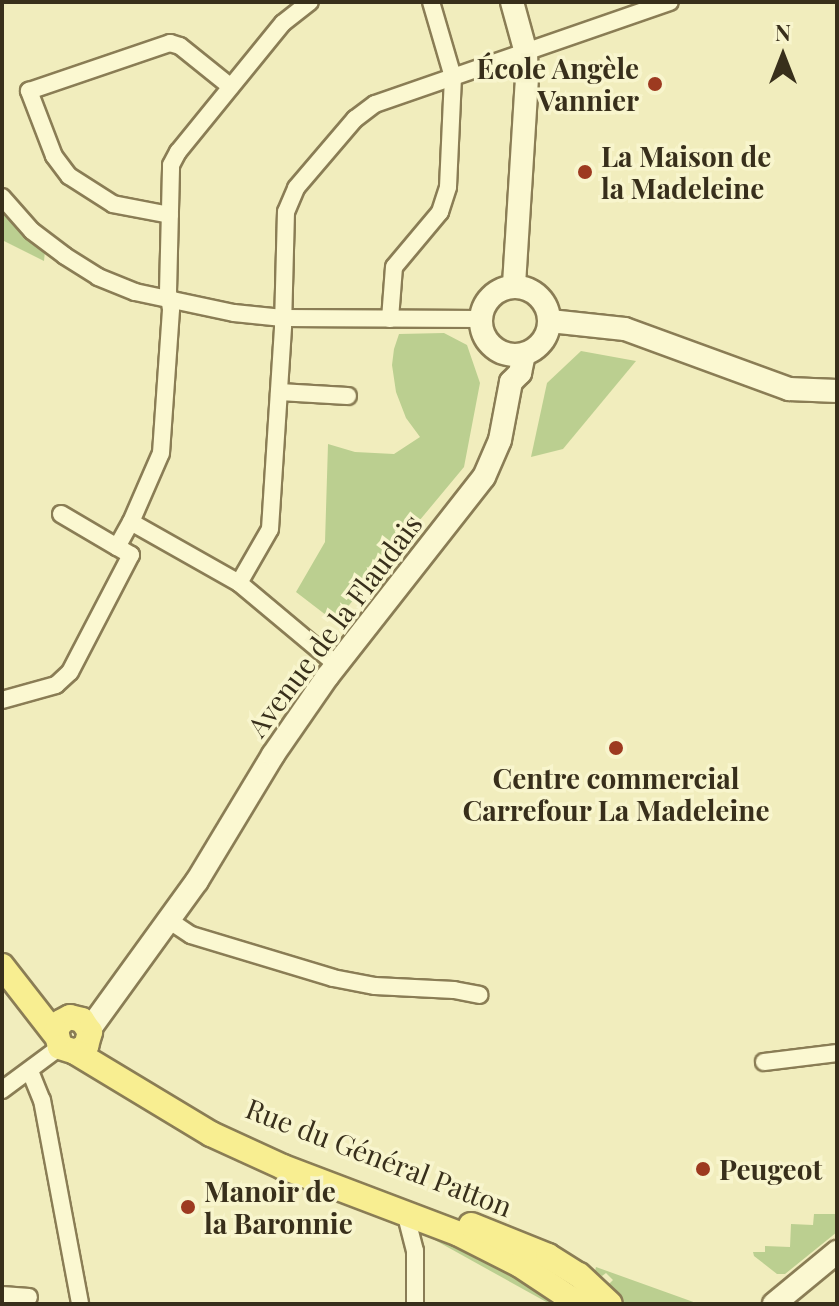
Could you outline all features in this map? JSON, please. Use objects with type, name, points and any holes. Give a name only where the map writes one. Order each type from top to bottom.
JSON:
[{"type":"main road","name":"Rue du Général Patton","points":[[5,968],[119,1081],[233,1145],[446,1228],[520,1265],[579,1304]]},
{"type":"main road","name":"Rue du Général Patton","points":[[73,1033],[112,1061],[246,1141],[548,1256],[579,1275],[610,1304]]},
{"type":"street","points":[[117,547],[161,453],[170,300],[171,165],[283,23],[310,2]]},
{"type":"street","points":[[390,319],[394,267],[445,202],[453,77],[431,2]]},
{"type":"street","points":[[512,2],[526,53],[514,286]]},
{"type":"street","points":[[239,583],[270,529],[286,212],[296,188],[364,111],[526,53],[637,7],[670,2]]},
{"type":"street","points":[[170,215],[113,204],[69,176],[54,156],[29,91],[170,43],[180,46],[231,87]]},
{"type":"street","points":[[2,197],[32,231],[98,277],[135,292],[283,318],[480,319]]},
{"type":"street","points":[[514,286],[535,292],[543,300],[550,321],[543,342],[524,354],[500,351],[485,338],[480,319],[487,300],[495,293],[514,286]]},
{"type":"street","points":[[550,321],[625,329],[789,389],[837,391]]},
{"type":"street","points":[[500,351],[504,373],[511,382]]},
{"type":"street","name":"Avenue de la Flaudais","points":[[73,1033],[164,929],[273,755],[336,664],[484,477],[500,440],[511,382],[520,373],[524,354]]},
{"type":"street","points":[[279,392],[348,396]]},
{"type":"street","points":[[2,700],[56,685],[70,672],[131,555],[61,514]]},
{"type":"street","points":[[131,522],[239,583],[336,664]]},
{"type":"street","points":[[164,929],[333,978],[375,986],[454,990],[480,995]]},
{"type":"street","points":[[2,1090],[30,1071],[73,1033]]},
{"type":"street","points":[[764,1062],[837,1053]]},
{"type":"street","points":[[30,1071],[42,1100],[80,1304]]},
{"type":"street","points":[[405,1212],[415,1251],[415,1304]]},
{"type":"street","points":[[415,1251],[425,1237],[446,1228]]},
{"type":"street","points":[[781,1302],[837,1252]]},
{"type":"street","points":[[2,1295],[29,1297]]},
{"type":"green space","points":[[2,209],[25,236],[45,251],[44,261],[2,240]]},
{"type":"green space","points":[[444,333],[467,345],[480,383],[464,467],[335,622],[296,592],[325,542],[328,444],[355,452],[394,454],[420,437],[406,418],[396,392],[392,365],[394,349],[399,334]]},
{"type":"green space","points":[[581,351],[636,361],[563,449],[531,457],[547,383]]},
{"type":"green space","points":[[814,1214],[837,1214],[837,1232],[785,1274],[777,1274],[754,1256],[753,1252],[765,1252],[765,1246],[790,1247],[791,1224],[813,1225]]},
{"type":"green space","points":[[440,1236],[568,1304],[550,1304],[433,1239]]},
{"type":"green space","points":[[596,1267],[699,1304],[626,1304],[609,1284],[613,1280],[606,1273],[602,1276],[595,1271]]},
{"type":"place","name":"École Angèle Vannier","points":[[655,84]]},
{"type":"place","name":"La Maison de la Madeleine","points":[[585,172]]},
{"type":"place","name":"Centre commercial Carrefour La Madeleine","points":[[616,748]]},
{"type":"place","name":"Peugeot","points":[[703,1169]]},
{"type":"place","name":"Manoir de la Baronnie","points":[[188,1207]]}]
